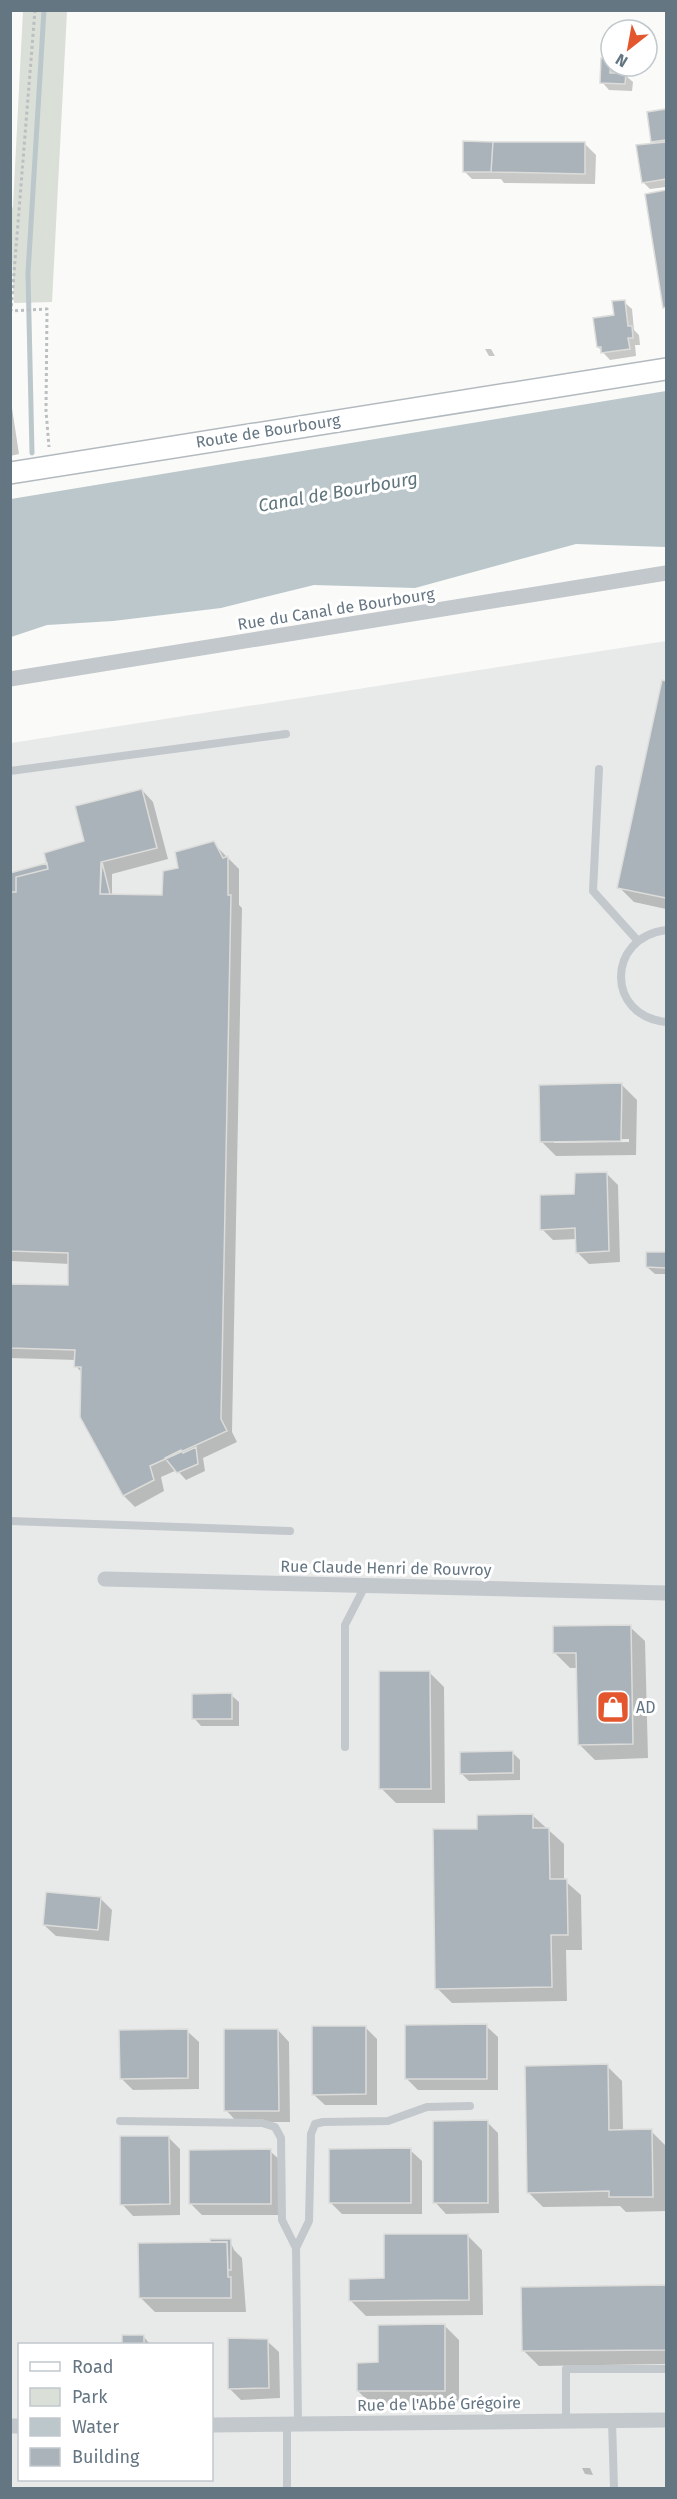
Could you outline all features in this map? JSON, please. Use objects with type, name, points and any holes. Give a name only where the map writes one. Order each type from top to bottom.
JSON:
[{"type":"main road","name":"Route de Bourbourg","points":[[525,390],[666,359]]},
{"type":"main road","name":"Route de Bourbourg","points":[[10,473],[666,369]]},
{"type":"street","name":"Rue du Canal de Bourbourg","points":[[10,679],[666,573]]},
{"type":"street","name":"Rue Claude Henri de Rouvroy","points":[[105,1579],[666,1593]]},
{"type":"street","name":"Rue de l'Abbé Grégoire","points":[[213,2425],[666,2420]]},
{"type":"lane","points":[[10,771],[286,735]]},
{"type":"lane","points":[[599,769],[593,891],[638,941]]},
{"type":"lane","points":[[666,930],[651,933],[628,951],[621,977],[623,990],[639,1013],[651,1019],[666,1022]]},
{"type":"lane","points":[[10,1521],[290,1531]]},
{"type":"lane","points":[[345,1747],[345,1625],[365,1586]]},
{"type":"lane","points":[[287,2488],[292,2424],[296,2248],[309,2221],[311,2134],[315,2124],[388,2121],[427,2107],[470,2106]]},
{"type":"lane","points":[[120,2121],[262,2123],[275,2127],[281,2138],[282,2220],[296,2248]]},
{"type":"lane","points":[[566,2421],[566,2369],[666,2369]]},
{"type":"lane","points":[[612,2421],[614,2488]]},
{"type":"path","points":[[35,10],[11,311],[47,309],[46,411],[51,467]]},
{"type":"shaded area","points":[[666,641],[666,2488],[11,2488],[11,743]]},
{"type":"green space","points":[[23,11],[67,11],[52,302],[14,303],[10,213],[13,206]]},
{"type":"water","name":"Canal de Bourbourg","points":[[666,391],[666,547],[576,544],[415,588],[314,585],[221,608],[113,621],[47,625],[11,637],[11,499]]},
{"type":"building","points":[[600,78],[626,78],[625,84],[600,83]]},
{"type":"building","points":[[666,109],[666,140],[651,142],[647,112]]},
{"type":"building","points":[[463,141],[493,142],[491,172],[463,172]]},
{"type":"building","points":[[493,142],[585,142],[585,174],[491,172]]},
{"type":"building","points":[[666,142],[666,179],[642,183],[636,145]]},
{"type":"building","points":[[666,190],[666,307],[663,308],[645,194]]},
{"type":"building","points":[[625,300],[628,326],[632,326],[633,338],[628,338],[630,349],[601,353],[601,347],[597,347],[593,318],[614,315],[612,301]]},
{"type":"building","points":[[662,680],[666,681],[666,898],[617,888]]},
{"type":"building","points":[[142,789],[157,848],[101,862],[100,894],[162,895],[163,871],[178,868],[175,852],[214,841],[223,858],[228,856],[228,895],[231,895],[221,1419],[227,1431],[150,1466],[154,1480],[123,1496],[80,1417],[81,1367],[74,1367],[75,1350],[10,1348],[10,1284],[68,1285],[68,1253],[10,1251],[10,892],[16,892],[16,877],[48,869],[44,853],[84,841],[75,806]]},
{"type":"building","points":[[102,862],[110,894],[100,894]]},
{"type":"building","points":[[47,863],[48,869],[16,877],[16,892],[10,892],[10,873]]},
{"type":"building","points":[[622,1083],[621,1141],[540,1142],[539,1085]]},
{"type":"building","points":[[607,1172],[609,1251],[576,1253],[575,1228],[540,1230],[540,1195],[574,1194],[575,1173]]},
{"type":"building","points":[[646,1252],[666,1252],[666,1268],[646,1267]]},
{"type":"building","points":[[196,1447],[198,1464],[177,1473],[165,1458],[181,1450],[183,1453]]},
{"type":"building","points":[[631,1625],[633,1744],[578,1745],[576,1653],[553,1653],[553,1626]]},
{"type":"building","points":[[379,1671],[430,1671],[431,1789],[379,1789]]},
{"type":"building","points":[[232,1693],[232,1719],[192,1719],[192,1694]]},
{"type":"building","points":[[513,1751],[513,1773],[460,1774],[460,1752]]},
{"type":"building","points":[[533,1814],[533,1828],[549,1828],[550,1879],[567,1879],[568,1935],[551,1935],[552,1987],[435,1989],[433,1829],[477,1829],[477,1815]]},
{"type":"building","points":[[46,1892],[101,1897],[98,1930],[43,1925]]},
{"type":"building","points":[[487,2024],[487,2079],[405,2079],[405,2025]]},
{"type":"building","points":[[312,2026],[366,2026],[366,2094],[312,2095]]},
{"type":"building","points":[[188,2029],[188,2078],[120,2079],[119,2030]]},
{"type":"building","points":[[224,2029],[278,2029],[279,2111],[224,2111]]},
{"type":"building","points":[[608,2064],[609,2130],[652,2129],[653,2197],[609,2197],[609,2191],[527,2193],[525,2066]]},
{"type":"building","points":[[488,2120],[488,2203],[433,2203],[433,2121]]},
{"type":"building","points":[[120,2136],[169,2136],[170,2204],[120,2205]]},
{"type":"building","points":[[411,2148],[411,2203],[329,2203],[329,2149]]},
{"type":"building","points":[[271,2149],[271,2204],[189,2204],[189,2150]]},
{"type":"building","points":[[384,2234],[468,2234],[469,2300],[349,2301],[349,2279],[384,2278]]},
{"type":"building","points":[[210,2239],[231,2239],[231,2270],[228,2270],[227,2242],[210,2242]]},
{"type":"building","points":[[227,2242],[231,2298],[139,2298],[138,2243]]},
{"type":"building","points":[[666,2285],[666,2350],[522,2351],[521,2287]]},
{"type":"building","points":[[445,2324],[445,2391],[357,2391],[357,2363],[378,2362],[378,2325]]},
{"type":"building","points":[[122,2335],[144,2335],[144,2343],[122,2343]]},
{"type":"building","points":[[228,2338],[268,2339],[269,2388],[228,2389]]},
{"type":"waterway","points":[[32,453],[28,273],[44,10]]},
{"type":"place","name":"AD","points":[[613,1707]]}]
